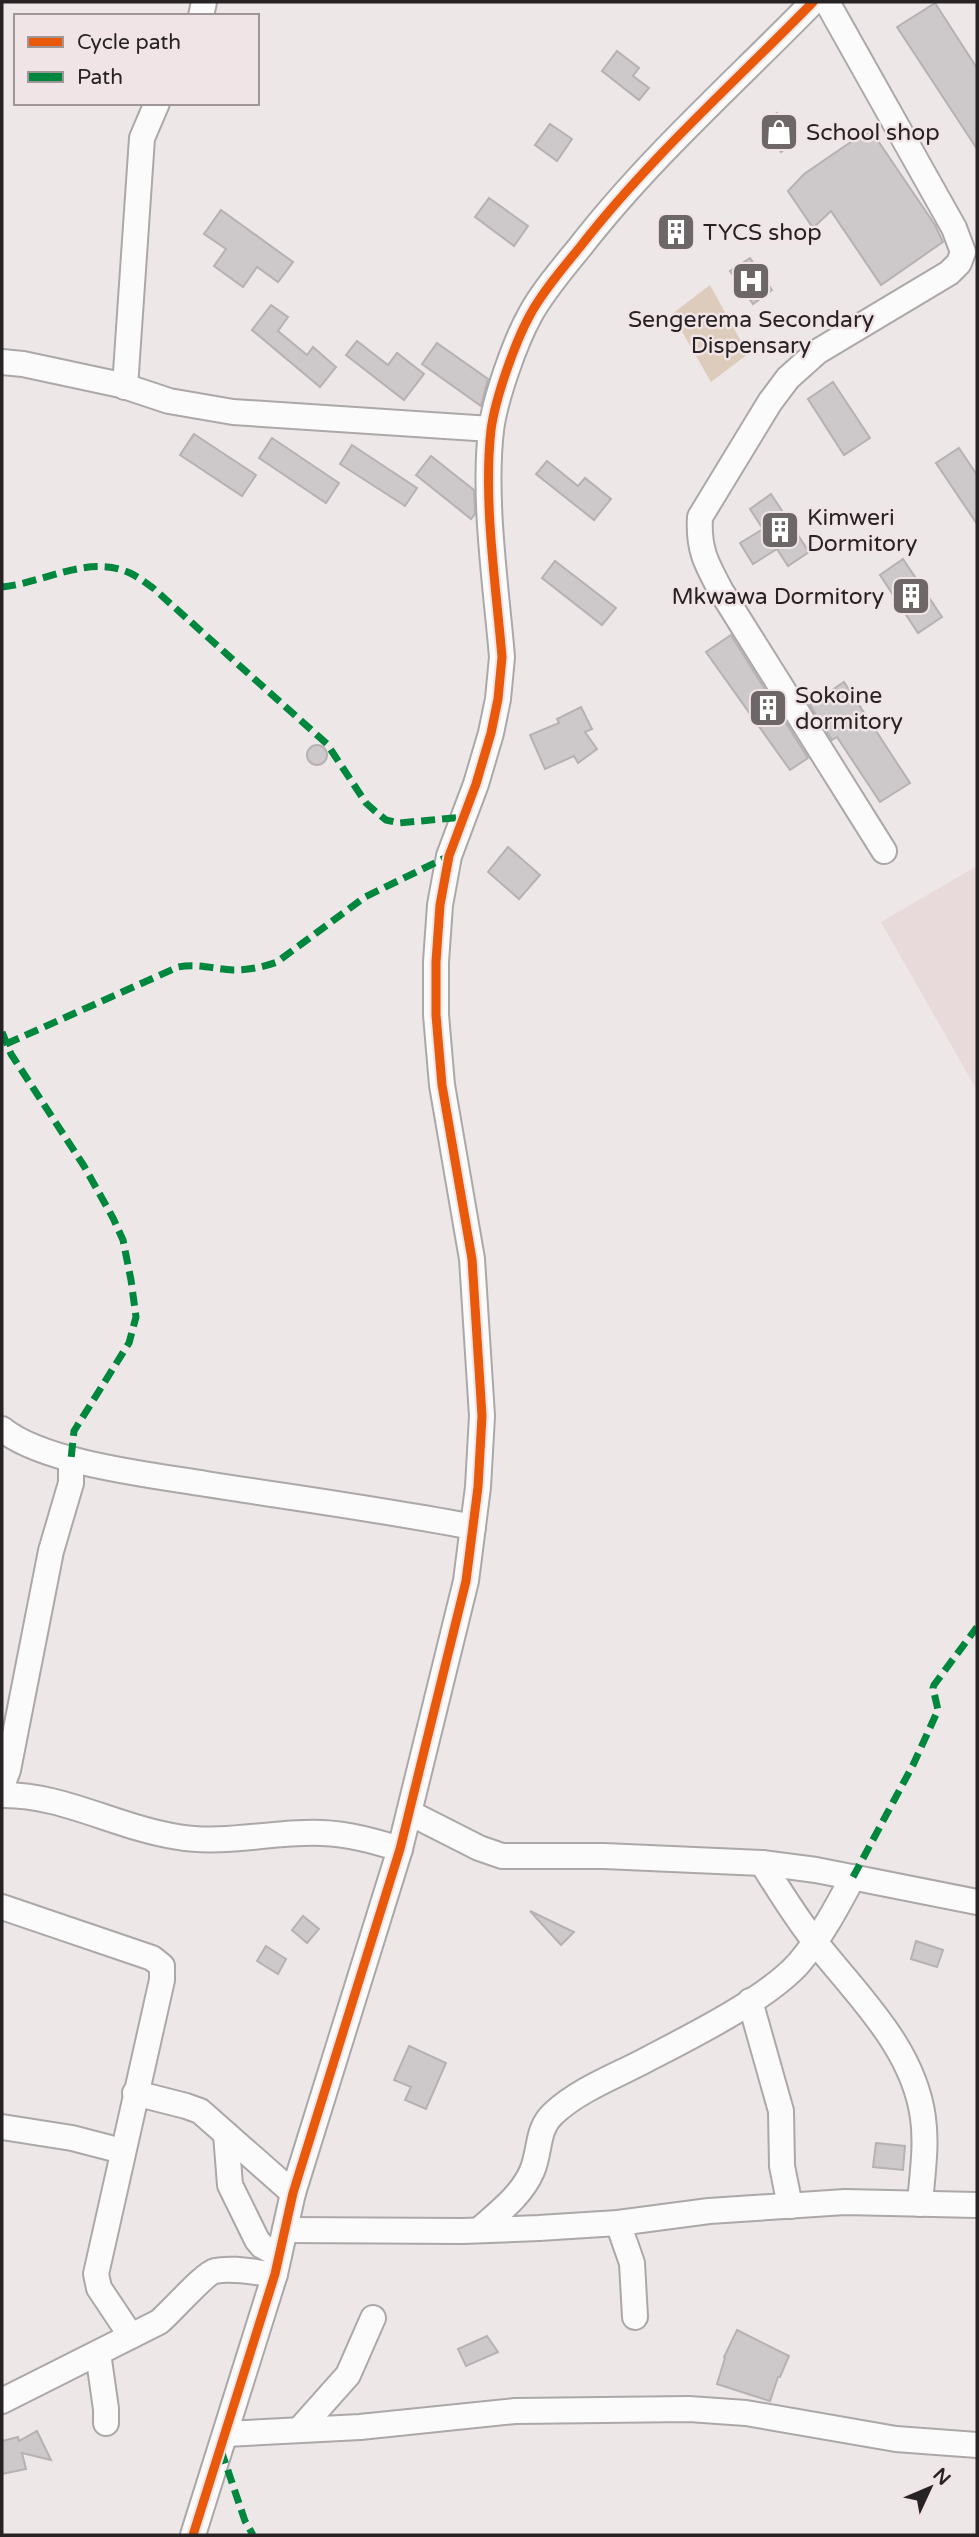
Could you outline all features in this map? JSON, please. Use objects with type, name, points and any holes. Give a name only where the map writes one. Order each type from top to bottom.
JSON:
[{"type":"street","points":[[193,2535],[277,2265],[293,2193],[400,1849],[466,1581],[482,1416],[472,1259],[442,1085],[436,1015],[436,962],[440,905],[449,856],[483,758],[499,699],[502,657],[489,475],[491,429],[504,379],[530,315],[562,269],[636,181],[814,2]]},
{"type":"street","points":[[827,2],[954,228],[963,252],[959,263],[949,273],[817,352],[788,377],[700,517],[698,537],[703,558],[721,590],[884,851]]},
{"type":"street","points":[[125,387],[142,138],[156,105]]},
{"type":"street","points":[[2,362],[23,364],[125,387],[169,401],[233,412],[491,429]]},
{"type":"street","points":[[2,1429],[23,1442],[71,1459],[473,1527]]},
{"type":"street","points":[[2,1786],[8,1770],[51,1551],[71,1483],[71,1459]]},
{"type":"street","points":[[2,1795],[36,1797],[146,1831],[180,1838],[218,1839],[320,1833],[362,1838],[400,1849]]},
{"type":"street","points":[[410,1813],[479,1848],[502,1856],[604,1856],[762,1863],[853,1877],[977,1902]]},
{"type":"street","points":[[762,1863],[815,1942],[901,2053],[914,2079],[923,2118],[924,2154],[920,2204]]},
{"type":"street","points":[[479,2230],[523,2187],[532,2172],[542,2128],[556,2111],[583,2092],[680,2043],[750,2001],[797,1965],[815,1942],[853,1877]]},
{"type":"street","points":[[2,1907],[152,1958],[162,1966],[162,1980],[96,2274],[99,2288],[131,2336]]},
{"type":"street","points":[[750,2001],[780,2111],[782,2166],[790,2206]]},
{"type":"street","points":[[135,2093],[200,2111],[293,2193]]},
{"type":"street","points":[[2,2127],[72,2138],[122,2151]]},
{"type":"street","points":[[226,2134],[230,2185],[257,2240],[277,2265]]},
{"type":"street","points":[[285,2230],[479,2230],[618,2223],[709,2211],[845,2202],[977,2205]]},
{"type":"street","points":[[618,2223],[632,2263],[635,2317]]},
{"type":"street","points":[[2,2402],[159,2322],[207,2275],[215,2271],[277,2265]]},
{"type":"street","points":[[299,2430],[348,2375],[373,2318]]},
{"type":"street","points":[[98,2353],[106,2423]]},
{"type":"street","points":[[226,2434],[400,2424],[515,2411],[689,2409],[746,2413],[896,2439],[977,2445]]},
{"type":"shaded area","points":[[710,285],[748,354],[711,382],[672,314]]},
{"type":"shaded area","points":[[977,866],[977,1090],[881,922]]},
{"type":"building","points":[[935,3],[977,68],[977,149],[897,27]]},
{"type":"building","points":[[617,51],[639,68],[633,76],[649,88],[639,100],[602,71]]},
{"type":"building","name":"School shop","points":[[777,113],[794,142],[781,152],[764,122]]},
{"type":"building","points":[[550,124],[572,139],[557,161],[535,145]]},
{"type":"building","points":[[870,129],[935,225],[943,242],[881,285],[831,211],[813,228],[788,191],[804,174]]},
{"type":"building","points":[[489,198],[528,226],[514,246],[475,217]]},
{"type":"building","points":[[221,210],[293,262],[278,282],[257,267],[243,287],[214,266],[226,249],[204,234]]},
{"type":"building","name":"Sengerema Secondary Dispensary","points":[[750,258],[772,290],[753,304],[730,271]]},
{"type":"building","points":[[271,305],[288,317],[278,331],[307,355],[313,347],[336,367],[320,387],[252,330]]},
{"type":"building","points":[[357,341],[388,365],[397,353],[424,374],[404,400],[346,355]]},
{"type":"building","points":[[437,343],[488,379],[481,406],[422,364]]},
{"type":"building","points":[[833,382],[870,438],[844,455],[808,399]]},
{"type":"building","points":[[194,434],[256,475],[242,496],[180,455]]},
{"type":"building","points":[[272,438],[339,483],[326,503],[259,458]]},
{"type":"building","points":[[352,445],[417,488],[405,506],[340,464]]},
{"type":"building","points":[[959,448],[977,475],[977,524],[936,463]]},
{"type":"building","points":[[431,456],[474,490],[475,514],[471,519],[416,475]]},
{"type":"building","points":[[547,461],[578,486],[585,478],[611,499],[594,520],[536,474]]},
{"type":"building","name":"Kimweri Dormitory","points":[[771,494],[809,552],[788,566],[777,549],[753,564],[740,543],[763,529],[750,509]]},
{"type":"building","name":"Mkwawa Dormitory","points":[[903,559],[942,617],[918,633],[880,575]]},
{"type":"building","points":[[555,561],[616,608],[602,625],[542,578]]},
{"type":"building","name":"Sokoine dormitory","points":[[731,635],[808,758],[790,770],[706,652]]},
{"type":"building","points":[[844,682],[910,783],[880,802],[837,737],[832,740],[810,705]]},
{"type":"building","points":[[581,707],[592,729],[585,732],[597,749],[578,763],[574,756],[545,769],[530,735],[559,723],[557,719]]},
{"type":"building","points":[[313,745],[321,745],[327,755],[321,765],[313,765],[307,759],[307,751]]},
{"type":"building","points":[[508,847],[540,875],[519,899],[488,872]]},
{"type":"building","points":[[530,1911],[574,1932],[561,1945]]},
{"type":"building","points":[[303,1916],[319,1929],[307,1943],[292,1930]]},
{"type":"building","points":[[916,1941],[943,1950],[937,1967],[911,1959]]},
{"type":"building","points":[[266,1946],[286,1959],[278,1974],[257,1961]]},
{"type":"building","points":[[409,2046],[446,2063],[426,2109],[405,2100],[411,2087],[394,2080]]},
{"type":"building","points":[[876,2143],[905,2146],[903,2170],[873,2167]]},
{"type":"building","points":[[737,2330],[789,2356],[770,2401],[717,2384],[724,2357]]},
{"type":"building","points":[[487,2336],[498,2352],[466,2366],[458,2349]]},
{"type":"building","points":[[37,2431],[51,2460],[22,2453],[26,2469],[2,2474],[2,2441],[18,2437],[19,2441]]},
{"type":"marked path","points":[[2,587],[82,568],[114,568],[130,573],[153,588],[327,744],[366,803],[386,820],[399,823],[463,817]]},
{"type":"marked path","points":[[6,1044],[178,967],[239,970],[277,962],[365,897],[449,856]]},
{"type":"marked path","points":[[2,1032],[11,1054],[84,1166],[113,1218],[123,1240],[131,1280],[136,1317],[129,1343],[74,1431],[71,1459]]},
{"type":"marked path","points":[[853,1877],[913,1765],[938,1710],[934,1685],[977,1627]]},
{"type":"marked path","points":[[221,2450],[245,2521],[253,2535]]},
{"type":"cycle path","points":[[193,2535],[275,2274],[293,2193],[400,1849],[466,1581],[478,1487],[482,1416],[472,1259],[442,1085],[436,1015],[436,962],[440,905],[449,856],[476,784],[498,699],[502,657],[488,485],[491,430],[497,403],[524,326],[560,271],[663,151],[813,2]]},
{"type":"place","name":"School shop","points":[[779,132]]},
{"type":"place","name":"TYCS shop","points":[[676,232]]},
{"type":"place","name":"Sengerema Secondary Dispensary","points":[[751,281]]},
{"type":"place","name":"Kimweri Dormitory","points":[[780,530]]},
{"type":"place","name":"Mkwawa Dormitory","points":[[911,596]]},
{"type":"place","name":"Sokoine dormitory","points":[[768,708]]}]
